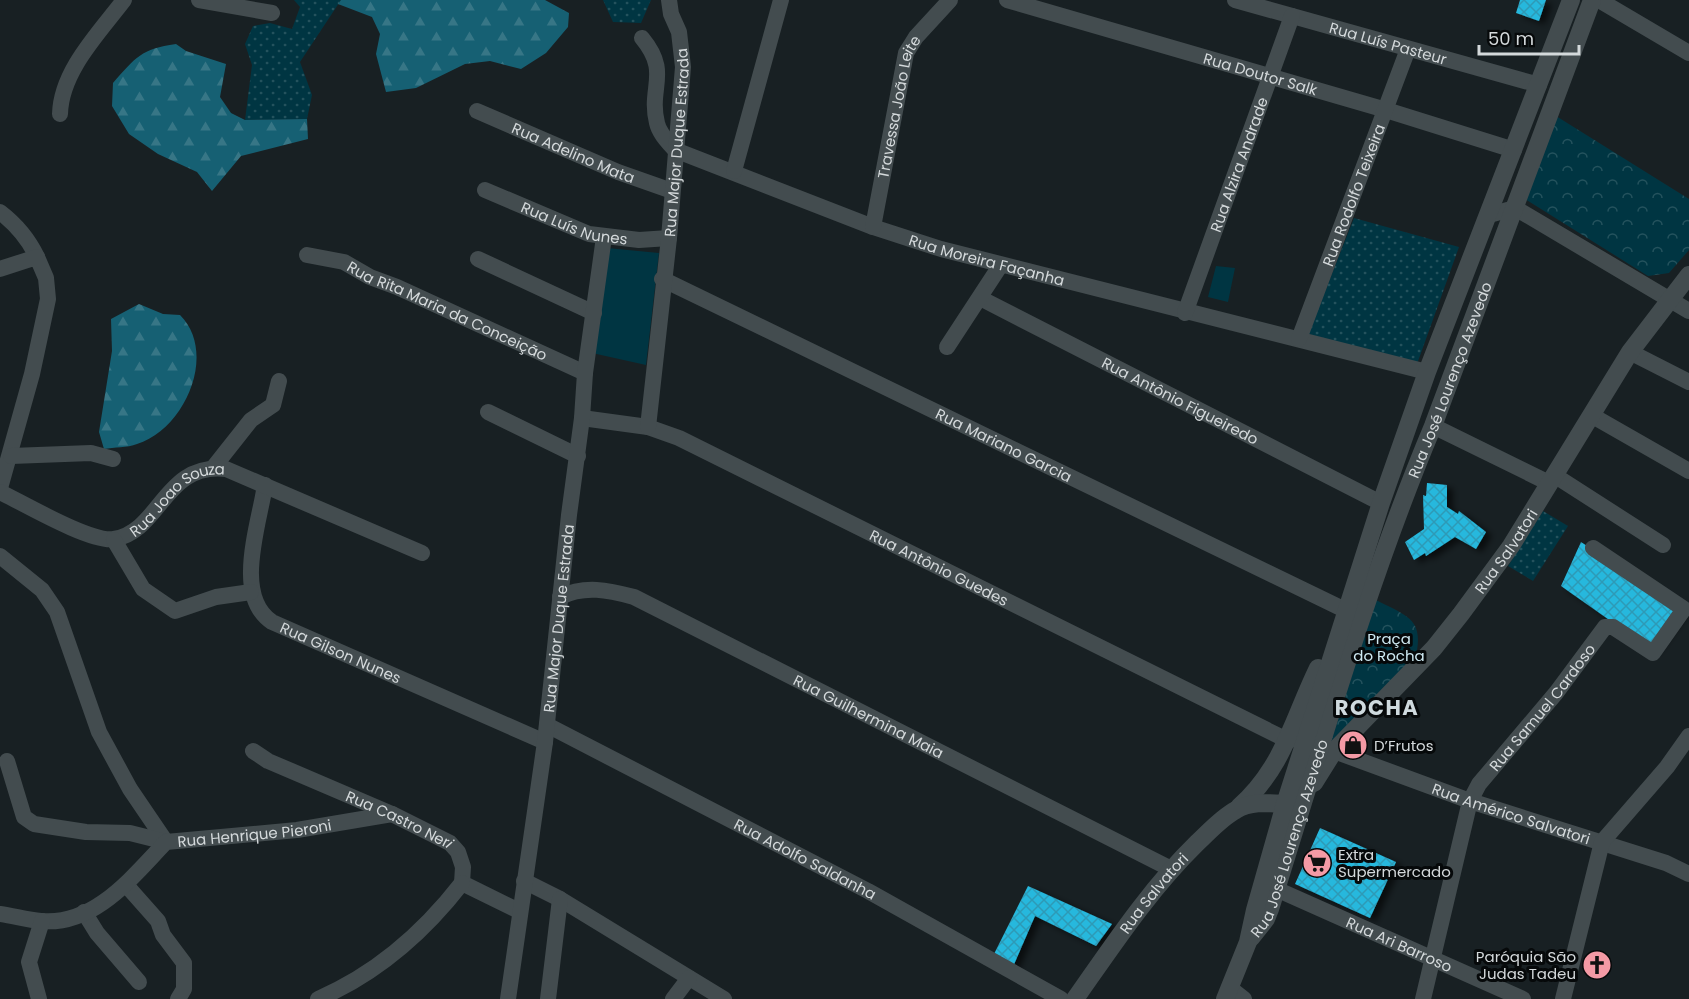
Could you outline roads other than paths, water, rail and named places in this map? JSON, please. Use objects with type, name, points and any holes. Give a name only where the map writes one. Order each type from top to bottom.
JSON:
[{"type":"main road","name":"Rua José Lourenço Azevedo","points":[[1248,942],[1266,919],[1276,889],[1292,806],[1343,617],[1381,503],[1427,372],[1571,0]]},
{"type":"main road","name":"Rua José Lourenço Azevedo","points":[[1248,942],[1255,910],[1330,708],[1405,493],[1433,426],[1592,0]]},
{"type":"main road","name":"Rua Salvatori","points":[[1292,806],[1334,752],[1443,638],[1511,546],[1630,352],[1668,299],[1689,275]]},
{"type":"main road","name":"Rua Salvatori","points":[[1074,999],[1147,897],[1171,869],[1264,780],[1288,741],[1309,687],[1343,617]]},
{"type":"main road","points":[[1236,809],[1253,804],[1292,806]]},
{"type":"main road","points":[[1233,995],[1248,942]]},
{"type":"street","points":[[60,114],[63,90],[71,74],[124,0]]},
{"type":"street","points":[[199,0],[272,13]]},
{"type":"street","name":"Rua Major Duque Estrada","points":[[648,427],[662,279],[669,238],[683,67],[679,32],[671,14],[669,0]]},
{"type":"street","points":[[734,171],[781,0]]},
{"type":"street","name":"Travessa João Leite","points":[[873,227],[906,52],[916,37],[950,0]]},
{"type":"street","name":"Rua Doutor Salk","points":[[1007,0],[1386,110],[1514,150]]},
{"type":"street","name":"Rua Luís Pasteur","points":[[1235,0],[1539,85]]},
{"type":"street","points":[[1599,0],[1689,52]]},
{"type":"street","name":"Rua Alzira Andrade","points":[[1185,313],[1292,16]]},
{"type":"street","points":[[642,38],[653,51],[658,65],[655,110],[657,125],[675,150]]},
{"type":"street","name":"Rua Rodolfo Teixeira","points":[[1299,339],[1408,49]]},
{"type":"street","name":"Rua Adelino Mata","points":[[477,111],[618,172],[672,191]]},
{"type":"street","name":"Rua Moreira Façanha","points":[[675,150],[734,171],[873,227],[1000,266],[1427,372]]},
{"type":"street","name":"Rua Luís Nunes","points":[[485,189],[578,230],[604,237],[669,238]]},
{"type":"street","points":[[1489,215],[1515,208],[1689,311]]},
{"type":"street","points":[[0,212],[14,222],[28,239],[46,278],[48,300],[32,374],[11,456],[0,488]]},
{"type":"street","name":"Rua Major Duque Estrada","points":[[508,999],[545,742],[578,456],[585,373],[604,237]]},
{"type":"street","name":"Rua Rita Maria da Conceição","points":[[307,255],[344,262],[370,277],[585,373]]},
{"type":"street","points":[[0,269],[37,257]]},
{"type":"street","points":[[478,259],[594,313]]},
{"type":"street","points":[[947,346],[1000,266]]},
{"type":"street","name":"Rua Mariano Garcia","points":[[662,279],[1343,617]]},
{"type":"street","name":"Rua Antônio Figueiredo","points":[[980,298],[1381,503]]},
{"type":"street","points":[[1630,352],[1689,382]]},
{"type":"street","points":[[213,468],[251,420],[273,405],[279,381]]},
{"type":"street","points":[[488,412],[578,456]]},
{"type":"street","points":[[1591,415],[1689,471]]},
{"type":"street","name":"Rua Antônio Guedes","points":[[582,418],[648,427],[678,438],[1288,741]]},
{"type":"street","points":[[1433,426],[1551,479],[1663,545]]},
{"type":"street","points":[[11,456],[92,453],[113,459]]},
{"type":"street","name":"Rua Joao Souza","points":[[0,488],[77,530],[98,538],[114,540],[133,531],[176,484],[197,472],[213,468],[226,469],[422,553]]},
{"type":"street","points":[[114,540],[143,589],[175,611],[216,597],[251,592],[250,577],[265,485]]},
{"type":"street","name":"Rua Samuel Cardoso","points":[[1423,999],[1470,801],[1479,784],[1556,693],[1605,627],[1613,627],[1653,653],[1683,612],[1684,608],[1593,548]]},
{"type":"street","points":[[0,556],[42,590],[57,612],[99,732],[130,789],[166,842]]},
{"type":"street","name":"Rua Guilhermina Maia","points":[[561,597],[574,590],[603,589],[634,597],[1171,869]]},
{"type":"street","name":"Rua Gilson Nunes","points":[[251,592],[261,614],[272,622],[545,742]]},
{"type":"street","name":"Rua Adolfo Saldanha","points":[[547,724],[868,891],[1061,999]]},
{"type":"street","points":[[1563,999],[1602,842],[1667,767],[1689,736]]},
{"type":"street","name":"Rua Castro Neri","points":[[253,751],[268,761],[392,814],[450,843],[458,852],[463,867],[462,883]]},
{"type":"street","name":"Rua Américo Salvatori","points":[[1334,752],[1470,801],[1666,863],[1689,874]]},
{"type":"street","points":[[8,761],[24,817],[34,824],[86,832],[130,833],[166,842]]},
{"type":"street","name":"Rua Henrique Pieroni","points":[[0,914],[42,921],[58,921],[84,912],[127,886],[166,842],[297,830],[392,814]]},
{"type":"street","points":[[524,881],[560,899],[724,999]]},
{"type":"street","points":[[318,999],[355,981],[392,955],[435,914],[462,883],[519,911]]},
{"type":"street","points":[[127,886],[158,921],[163,935],[184,963],[184,988],[178,999]]},
{"type":"street","name":"Rua Ari Barroso","points":[[1276,889],[1523,999]]},
{"type":"street","points":[[548,999],[560,899]]},
{"type":"street","points":[[84,912],[97,933],[139,982]]},
{"type":"street","points":[[39,999],[29,962],[42,921]]},
{"type":"street","points":[[673,999],[689,978]]},
{"type":"place","name":"D’Frutos","points":[[1353,745]]},
{"type":"place","name":"Extra Supermercado","points":[[1317,863]]},
{"type":"place","name":"Paróquia São Judas Tadeu","points":[[1597,965]]},
{"type":"district","name":"ROCHA","points":[[1377,707]]},
{"type":"park label","name":"Praça do Rocha","points":[[1389,646]]}]
